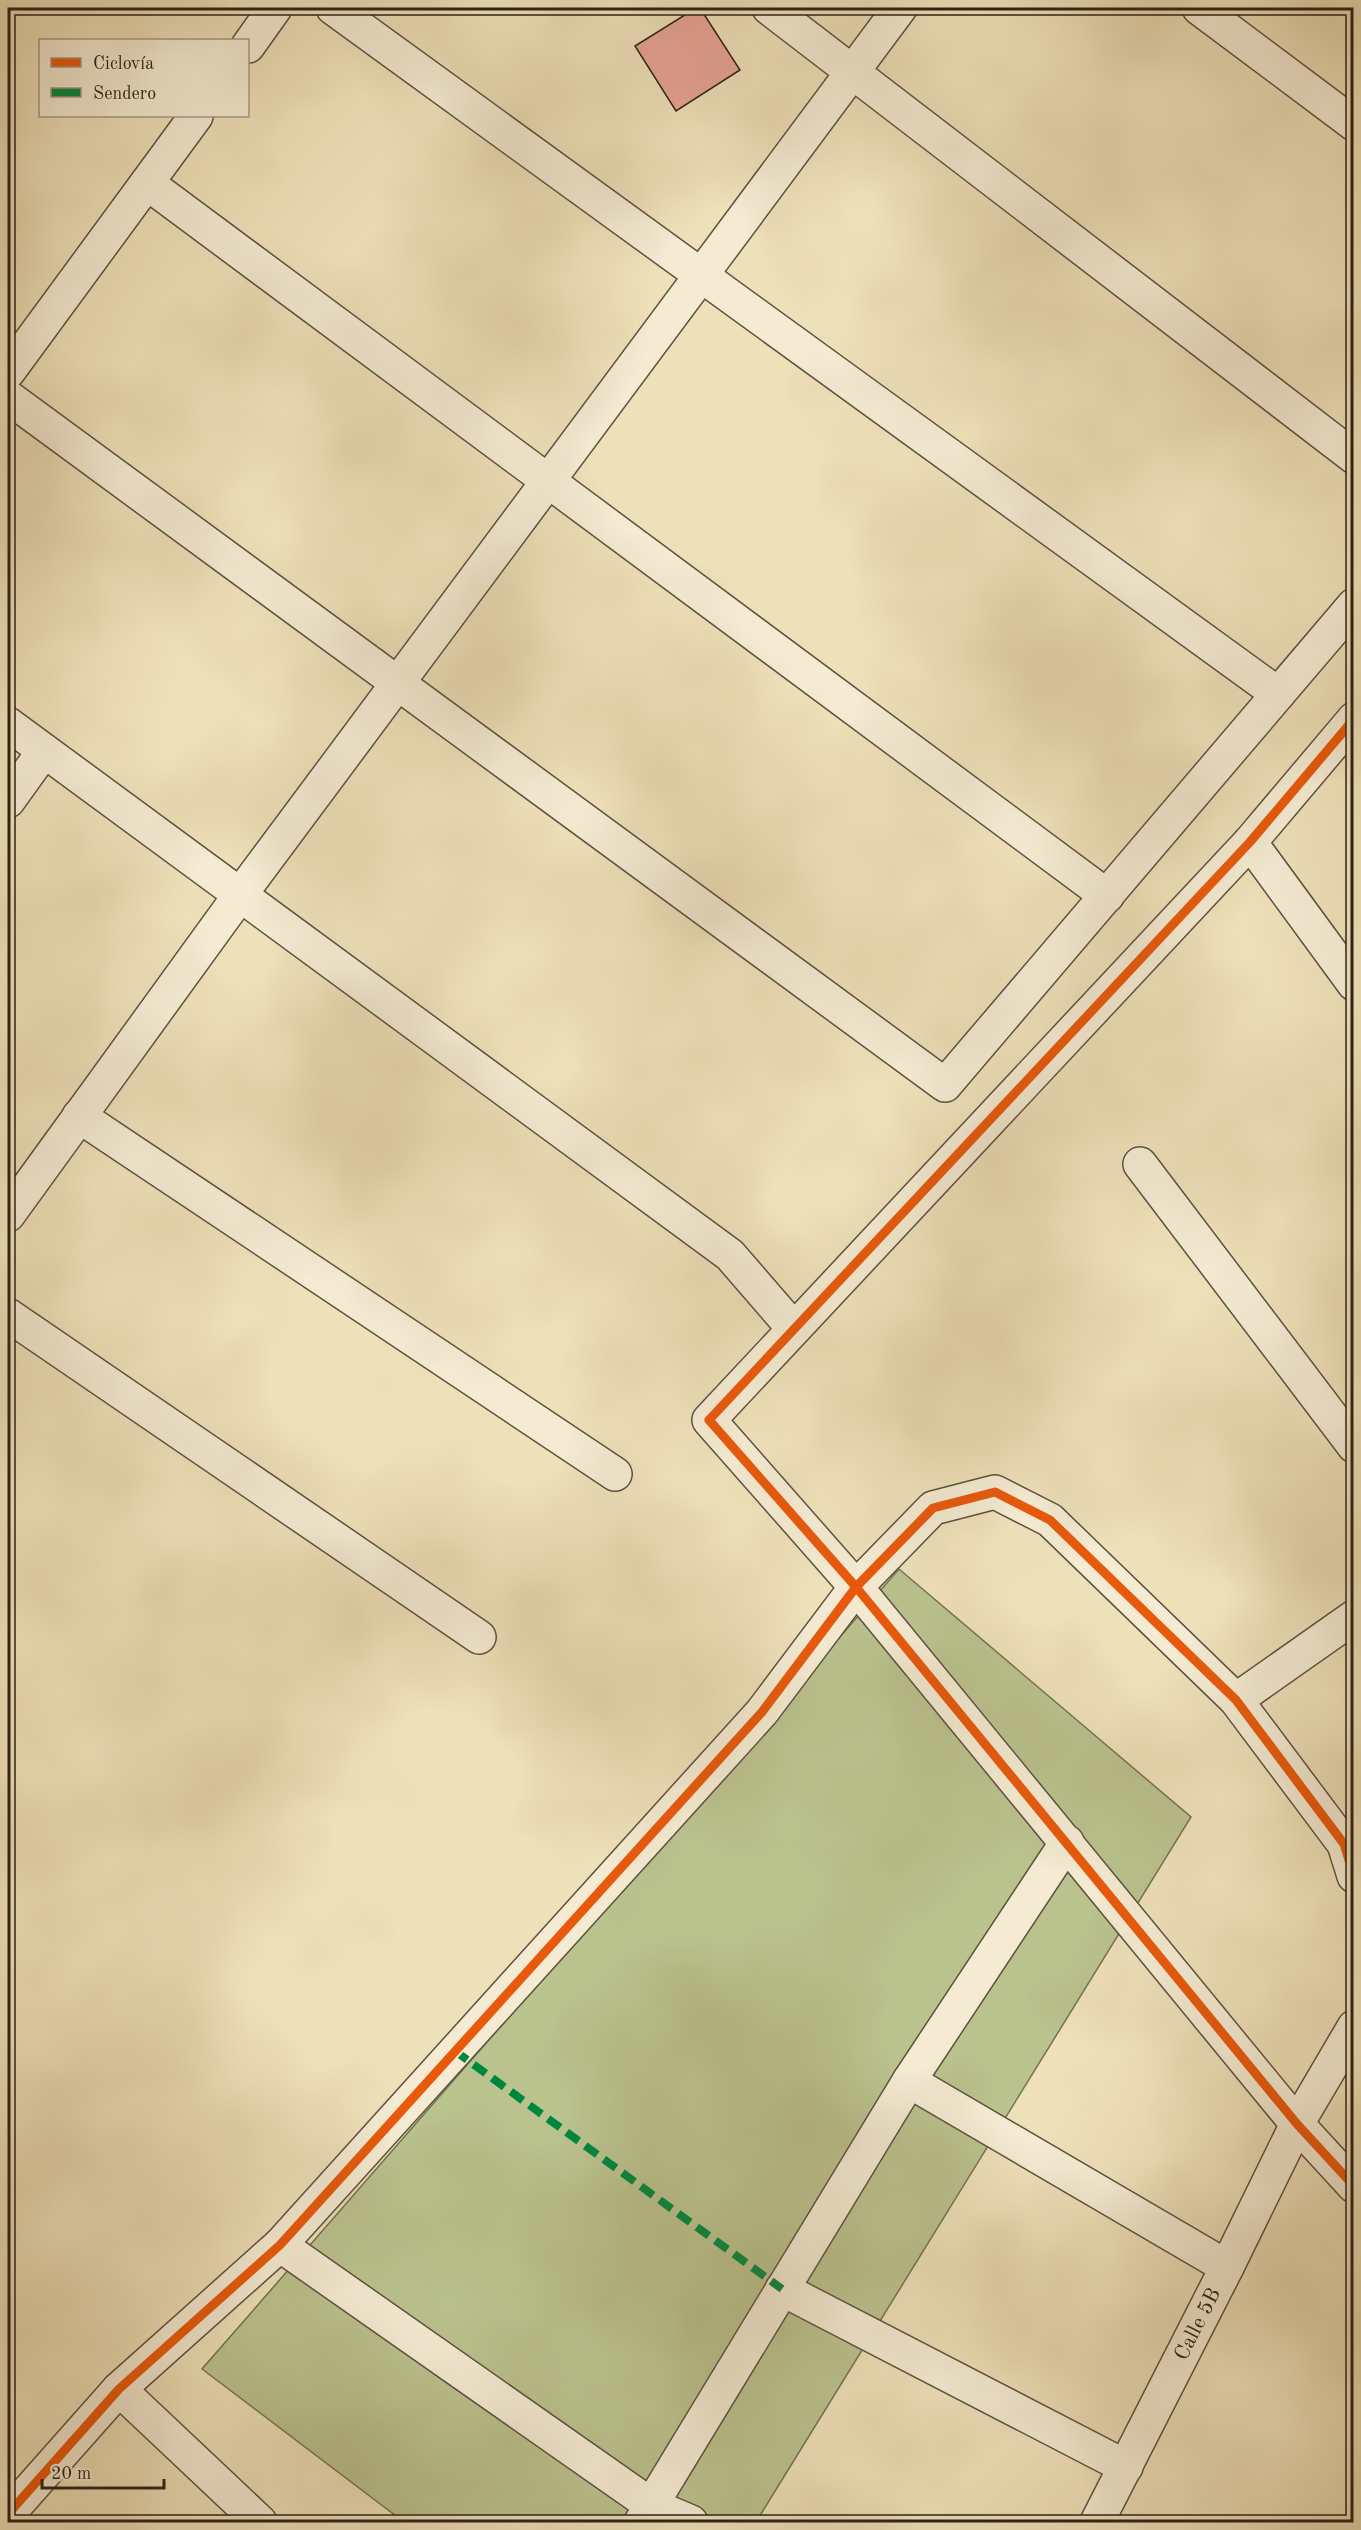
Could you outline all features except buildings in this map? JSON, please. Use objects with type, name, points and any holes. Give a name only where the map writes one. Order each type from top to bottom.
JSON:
[{"type":"street","points":[[249,45],[275,8]]},
{"type":"street","points":[[333,8],[1278,694]]},
{"type":"street","points":[[769,8],[1353,457]]},
{"type":"street","points":[[8,1215],[240,895],[900,8]]},
{"type":"street","points":[[1199,8],[1353,124]]},
{"type":"street","points":[[8,372],[195,117]]},
{"type":"street","points":[[147,183],[1107,896]]},
{"type":"street","points":[[8,398],[945,1085],[1353,605]]},
{"type":"street","points":[[1353,719],[1250,842],[709,1420],[856,1587],[1297,2124],[1353,2186]]},
{"type":"street","points":[[8,724],[730,1255],[794,1329]]},
{"type":"street","points":[[8,801],[44,751]]},
{"type":"street","points":[[1250,842],[1353,984]]},
{"type":"street","points":[[80,1116],[615,1474]]},
{"type":"street","points":[[1140,1164],[1353,1446]]},
{"type":"street","points":[[8,1315],[479,1637]]},
{"type":"street","points":[[8,2514],[119,2389],[280,2245],[762,1712],[856,1587],[933,1508],[995,1492],[1050,1520],[1236,1700],[1344,1844],[1353,1876]]},
{"type":"street","points":[[1236,1700],[1353,1617]]},
{"type":"street","points":[[646,2514],[909,2081],[1067,1842]]},
{"type":"street","name":"Calle 5B","points":[[1097,2523],[1297,2124],[1353,2027]]},
{"type":"street","points":[[909,2081],[1227,2267]]},
{"type":"street","points":[[280,2245],[646,2514],[691,2523]]},
{"type":"street","points":[[782,2289],[1126,2467]]},
{"type":"street","points":[[119,2389],[260,2523]]},
{"type":"green space","points":[[899,1569],[1191,1817],[756,2522],[404,2522],[202,2369]]},
{"type":"marked path","points":[[455,2051],[782,2289]]},
{"type":"cycle path","points":[[1354,719],[1250,842],[709,1420],[856,1587],[1297,2124],[1354,2186]]},
{"type":"cycle path","points":[[8,2514],[119,2389],[280,2245],[762,1712],[856,1587],[933,1508],[995,1492],[1050,1520],[1236,1700],[1344,1844],[1354,1876]]}]
